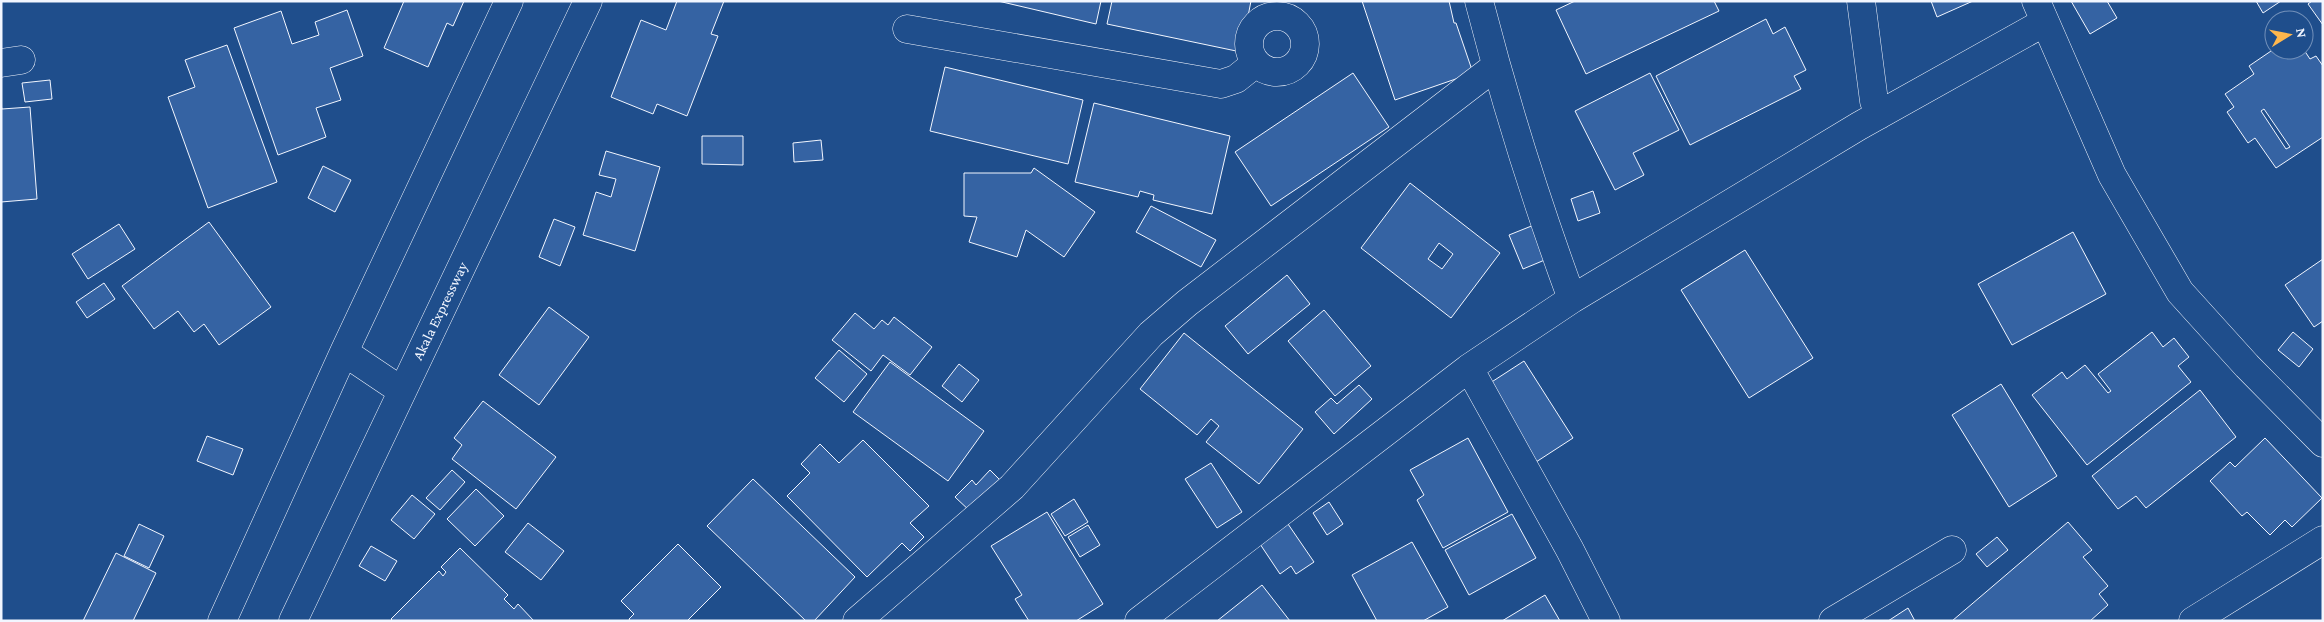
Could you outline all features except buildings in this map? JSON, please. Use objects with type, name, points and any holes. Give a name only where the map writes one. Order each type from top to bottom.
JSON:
[{"type":"street","points":[[222,621],[344,352],[509,1]]},
{"type":"street","name":"Akala Expressway","points":[[293,621],[588,1]]},
{"type":"street","points":[[1479,1],[1496,66],[1540,210],[1572,300]]},
{"type":"street","points":[[1861,1],[1874,101],[1879,115]]},
{"type":"street","points":[[1275,8],[1298,25],[1305,36],[1306,48],[1301,60],[1291,69],[1279,72],[1267,70],[1256,63],[1250,52],[1249,40],[1254,28],[1275,8]]},
{"type":"street","points":[[1139,621],[1469,368],[1572,300],[1879,115],[2040,12],[2112,175],[2180,292],[2247,366],[2323,443]]},
{"type":"street","points":[[907,29],[1220,84],[1236,79],[1256,63]]},
{"type":"street","points":[[857,621],[1012,486],[1151,334],[1187,304],[1496,66]]},
{"type":"street","points":[[344,352],[402,390]]},
{"type":"street","points":[[1469,368],[1570,550],[1606,621]]},
{"type":"street","points":[[2193,621],[2323,540]]},
{"type":"street","points":[[1833,621],[1952,550]]}]
